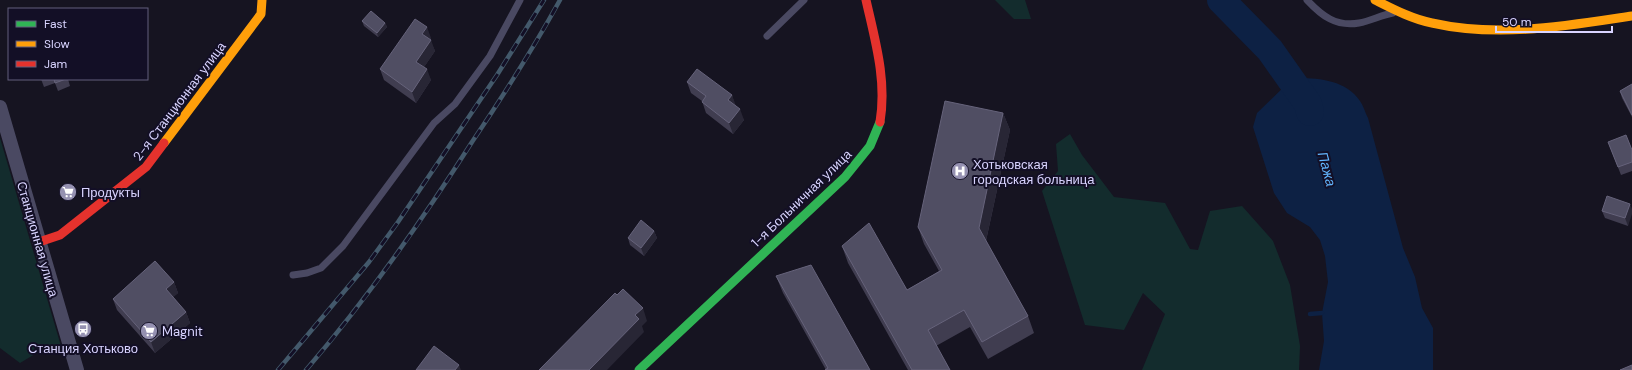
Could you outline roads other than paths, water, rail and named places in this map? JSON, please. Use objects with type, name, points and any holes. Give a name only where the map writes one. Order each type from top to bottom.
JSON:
[{"type":"street","name":"2-я Станционная улица","points":[[39,242],[60,235],[146,167],[261,14],[262,0]]},
{"type":"street","name":"1-я Больничная улица","points":[[639,370],[845,177],[874,140],[881,110],[882,82],[866,0]]},
{"type":"street","points":[[1375,0],[1401,12],[1430,22],[1483,30],[1555,27],[1632,16]]},
{"type":"street","name":"Станционная улица","points":[[0,107],[77,370]]},
{"type":"lane","points":[[293,275],[306,274],[320,268],[343,246],[434,123],[455,104],[490,56],[520,0]]},
{"type":"lane","points":[[767,36],[804,0]]},
{"type":"lane","points":[[1307,0],[1320,14],[1333,22],[1346,24],[1360,23],[1375,17],[1401,12]]},
{"type":"water","points":[[1299,78],[1324,80],[1341,85],[1355,94],[1363,107],[1368,118],[1403,248],[1415,277],[1422,308],[1433,328],[1433,370],[1319,370],[1324,341],[1322,313],[1328,282],[1325,256],[1320,240],[1310,227],[1287,213],[1274,193],[1253,127],[1257,113],[1291,80]]},
{"type":"waterway","name":"Пажа","points":[[1221,0],[1270,50],[1308,104],[1310,112]]},
{"type":"waterway","points":[[1310,314],[1322,313]]},
{"type":"railway","points":[[278,370],[369,262],[398,222],[497,75],[544,0]]},
{"type":"railway","points":[[306,370],[351,315],[393,259],[453,172],[506,90],[560,0]]},
{"type":"place","name":"Хотьковская городская больница","points":[[960,171]]},
{"type":"place","name":"Продукты","points":[[68,192]]},
{"type":"place","name":"Станция Хотьково","points":[[83,329]]},
{"type":"place","name":"Magnit","points":[[149,331]]}]
